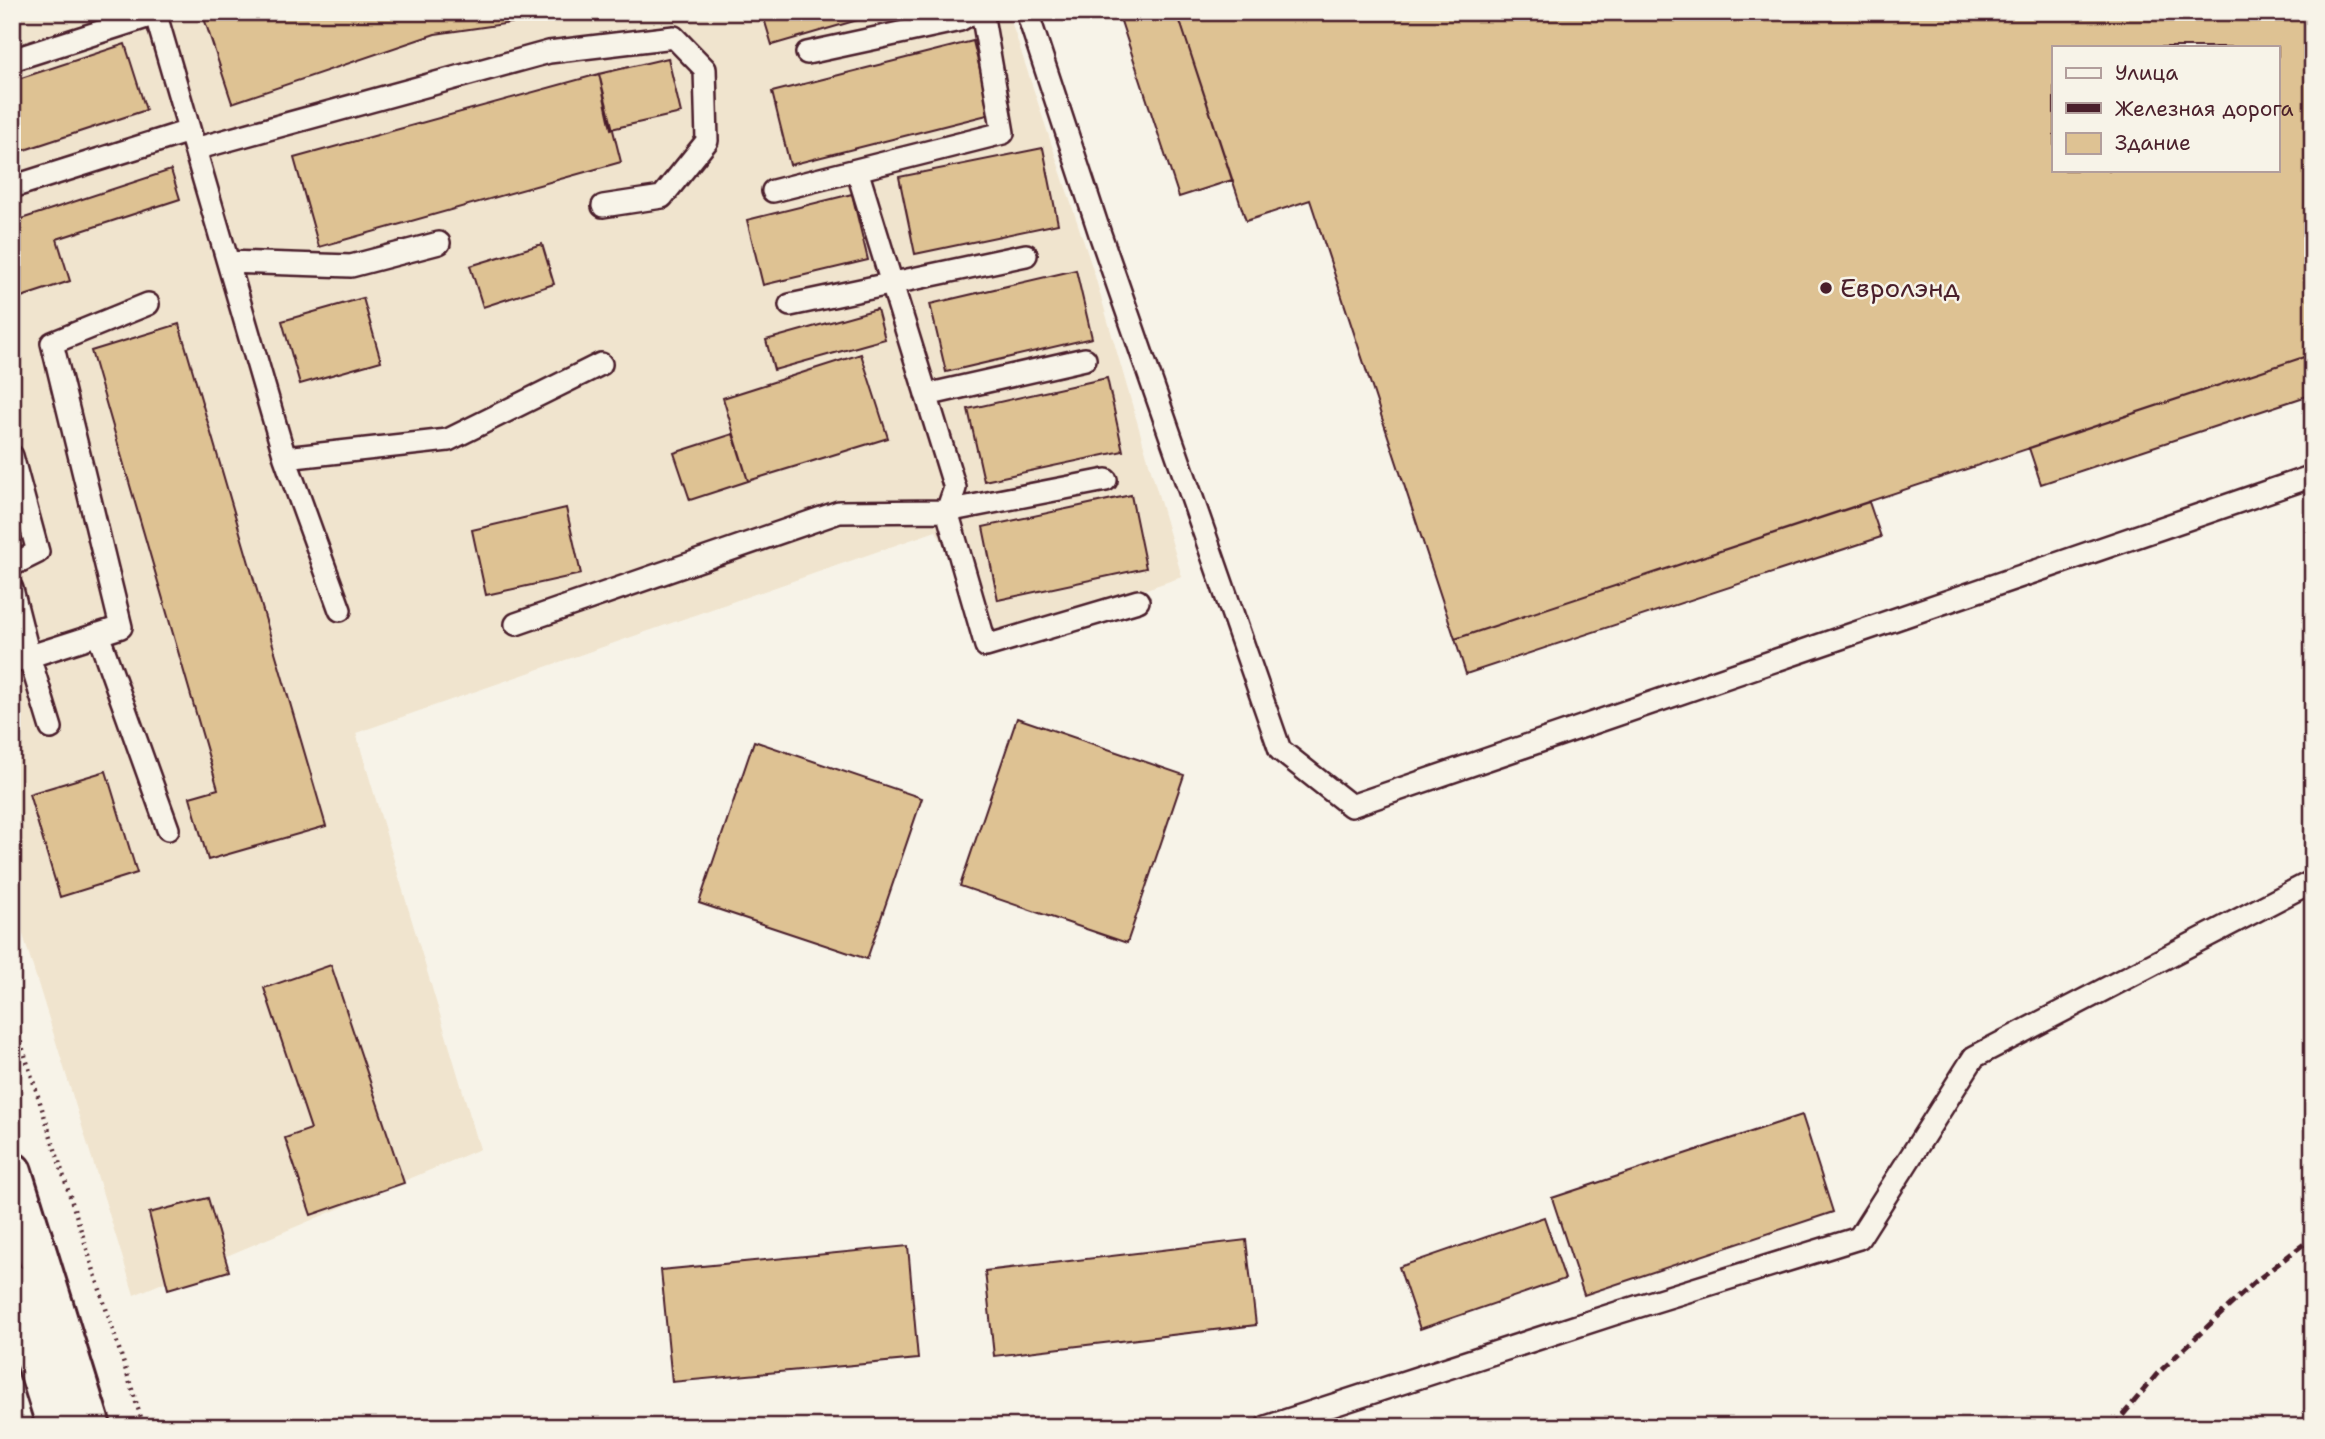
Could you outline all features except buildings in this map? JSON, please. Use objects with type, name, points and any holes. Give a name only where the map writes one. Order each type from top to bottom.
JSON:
[{"type":"main road","points":[[12,1172],[91,1427]]},
{"type":"main road","points":[[12,1284],[57,1427]]},
{"type":"lane","points":[[807,53],[960,20],[974,12]]},
{"type":"lane","points":[[773,191],[1003,133],[982,12]]},
{"type":"lane","points":[[1027,12],[1100,234],[1280,750],[1351,806],[2313,476]]},
{"type":"lane","points":[[12,60],[155,13],[285,458],[340,610]]},
{"type":"lane","points":[[12,187],[549,52],[674,37],[705,69],[707,141],[662,197],[603,206]]},
{"type":"lane","points":[[857,170],[955,488],[947,511],[986,646],[1138,601]]},
{"type":"lane","points":[[228,262],[351,266],[439,243]]},
{"type":"lane","points":[[790,305],[1026,255]]},
{"type":"lane","points":[[20,659],[121,627],[52,343],[148,304]]},
{"type":"lane","points":[[926,395],[1085,359]]},
{"type":"lane","points":[[285,458],[449,440],[601,364]]},
{"type":"lane","points":[[12,456],[38,552],[12,565]]},
{"type":"lane","points":[[516,624],[839,512],[947,511],[1105,480]]},
{"type":"lane","points":[[12,589],[20,659],[51,728]]},
{"type":"lane","points":[[98,634],[168,829]]},
{"type":"lane","points":[[1266,1427],[1859,1238],[1973,1057],[2313,881]]},
{"type":"path","points":[[12,1015],[144,1427]]},
{"type":"shaded area","points":[[12,12],[1008,12],[1094,273],[1182,577],[995,640],[936,531],[356,733],[480,1149],[134,1295],[12,899]]},
{"type":"railway","points":[[2113,1427],[2157,1374],[2256,1281],[2313,1237]]},
{"type":"place","name":"Евролэнд","points":[[1826,288]]}]
